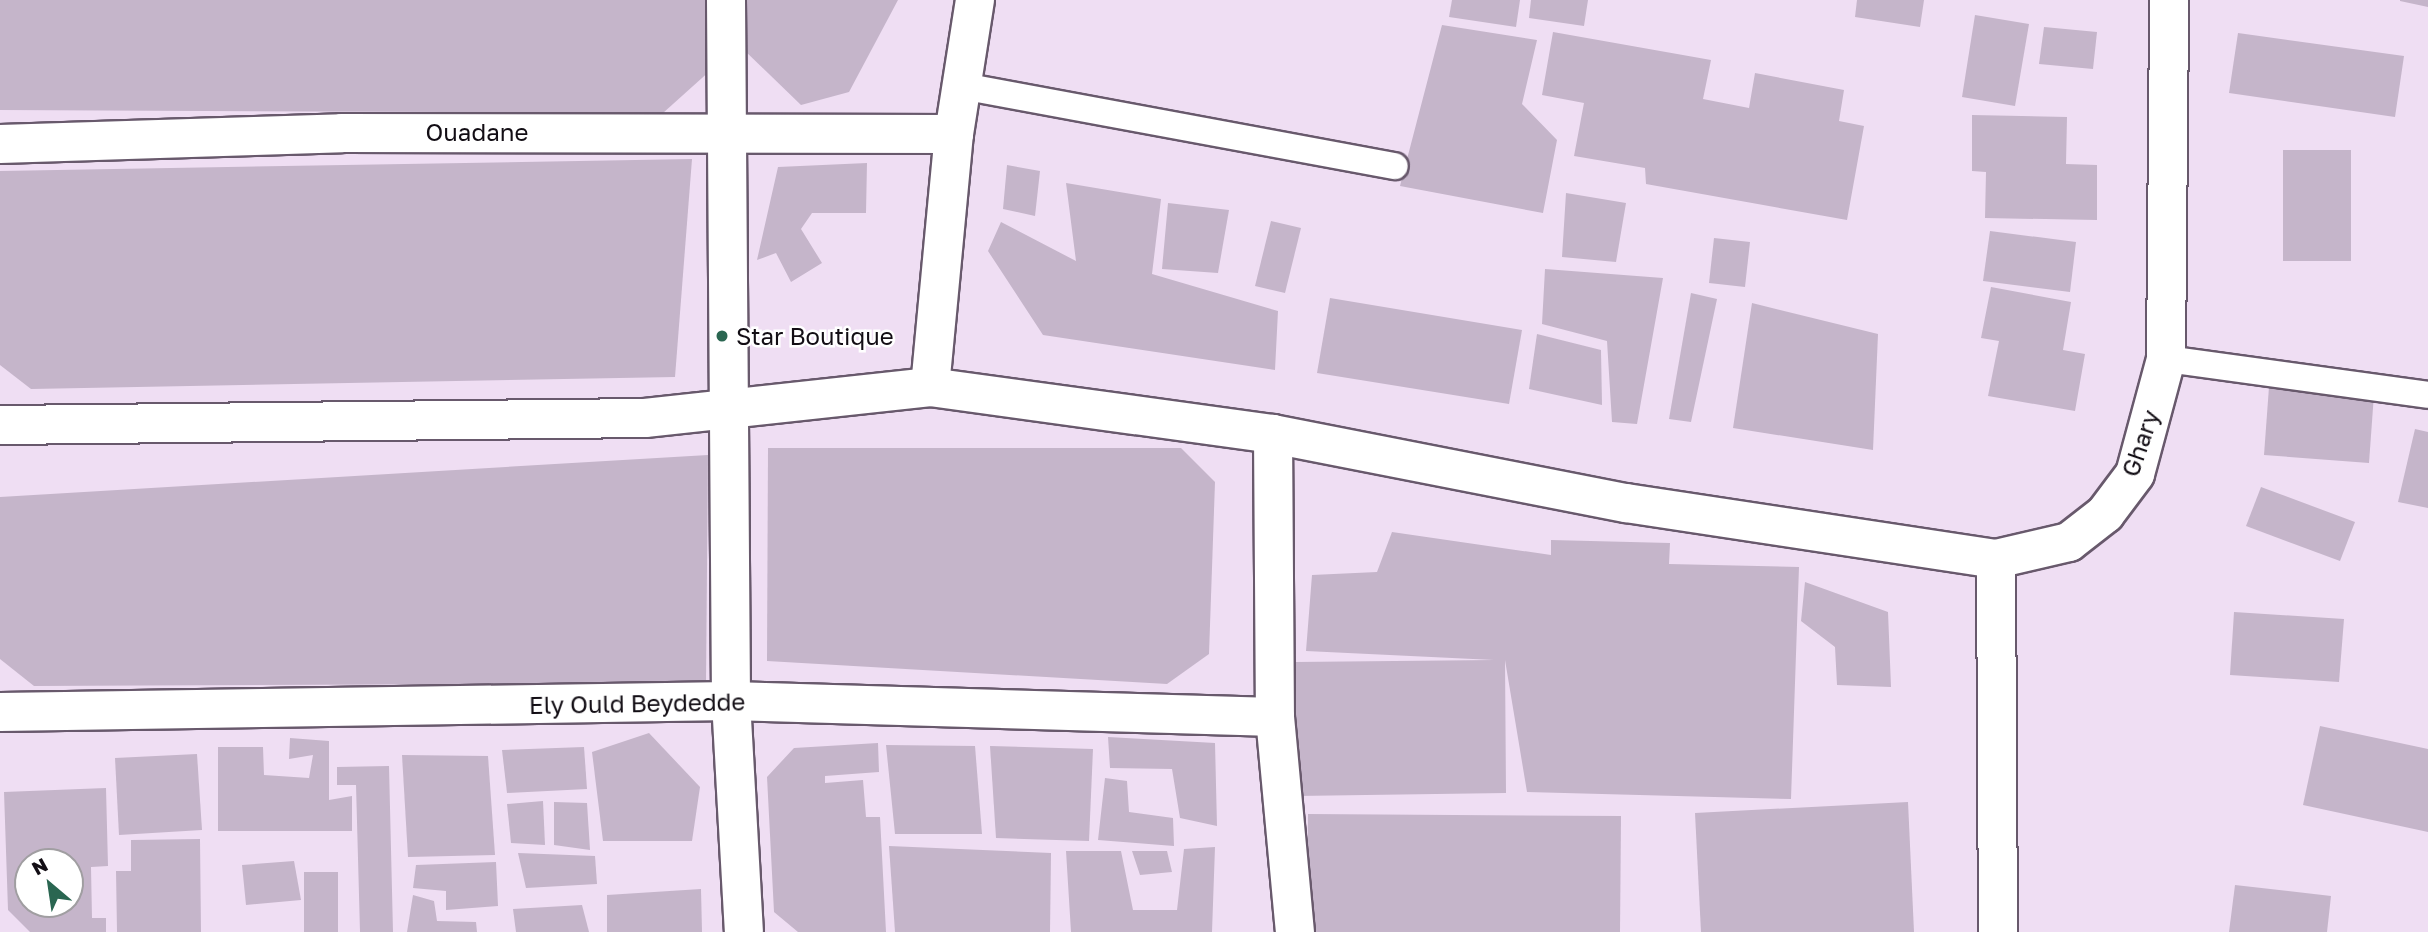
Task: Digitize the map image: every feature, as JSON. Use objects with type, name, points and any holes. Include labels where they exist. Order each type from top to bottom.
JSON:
[{"type":"street","points":[[726,0],[731,701],[744,932]]},
{"type":"street","points":[[930,387],[954,134],[975,0]]},
{"type":"street","name":"Ghary","points":[[1996,559],[2069,542],[2105,514],[2135,474],[2166,359],[2169,0]]},
{"type":"street","name":"Ouadane","points":[[0,144],[342,133],[727,131],[954,134]]},
{"type":"street","points":[[0,425],[729,413],[930,387],[1273,434],[1626,503],[1996,559],[1998,932]]},
{"type":"street","points":[[1273,434],[1275,717],[1295,932]]},
{"type":"street","name":"Ely Ould Beydedde","points":[[0,712],[731,701],[1275,717]]},
{"type":"lane","points":[[962,86],[1395,166]]},
{"type":"lane","points":[[2166,359],[2428,396]]},
{"type":"building","points":[[0,0],[711,0],[712,69],[663,113],[0,110]]},
{"type":"building","points":[[743,0],[898,0],[849,92],[801,105],[743,49]]},
{"type":"building","points":[[1452,0],[1520,0],[1516,27],[1449,17]]},
{"type":"building","points":[[1531,0],[1588,0],[1584,26],[1529,18]]},
{"type":"building","points":[[1857,0],[1924,0],[1920,27],[1855,17]]},
{"type":"building","points":[[2428,0],[2428,7],[2400,1]]},
{"type":"building","points":[[1975,15],[2029,24],[2015,106],[1962,97]]},
{"type":"building","points":[[1442,25],[1537,40],[1522,104],[1557,140],[1543,213],[1400,186]]},
{"type":"building","points":[[2044,27],[2097,32],[2093,69],[2039,64]]},
{"type":"building","points":[[1553,32],[1711,60],[1703,99],[1749,108],[1755,73],[1844,90],[1839,121],[1864,126],[1847,220],[1646,184],[1645,168],[1574,156],[1584,103],[1542,95]]},
{"type":"building","points":[[2238,33],[2404,56],[2395,117],[2229,93]]},
{"type":"building","points":[[1972,115],[2067,117],[2066,164],[2097,165],[2097,220],[1985,218],[1986,172],[1972,171]]},
{"type":"building","points":[[2283,150],[2351,150],[2351,261],[2283,261]]},
{"type":"building","points":[[692,159],[675,377],[31,389],[0,365],[0,171]]},
{"type":"building","points":[[867,163],[866,213],[812,213],[801,229],[822,263],[791,282],[776,253],[757,260],[778,167]]},
{"type":"building","points":[[1007,165],[1040,171],[1035,216],[1003,209]]},
{"type":"building","points":[[1066,183],[1161,199],[1152,274],[1278,311],[1275,370],[1043,335],[988,251],[1001,222],[1076,261]]},
{"type":"building","points":[[1566,193],[1626,203],[1616,262],[1562,257]]},
{"type":"building","points":[[1168,203],[1229,210],[1218,273],[1162,269]]},
{"type":"building","points":[[1271,221],[1301,228],[1285,293],[1255,286]]},
{"type":"building","points":[[1990,231],[2076,242],[2070,292],[1983,281]]},
{"type":"building","points":[[1714,238],[1750,242],[1745,287],[1709,283]]},
{"type":"building","points":[[1545,269],[1663,278],[1637,424],[1612,422],[1607,341],[1542,324]]},
{"type":"building","points":[[1991,287],[2071,302],[2063,350],[2085,354],[2075,411],[1988,396],[1999,341],[1981,338]]},
{"type":"building","points":[[1691,293],[1717,299],[1691,422],[1669,419]]},
{"type":"building","points":[[1330,298],[1522,330],[1509,404],[1317,373]]},
{"type":"building","points":[[1752,303],[1878,334],[1873,450],[1733,428]]},
{"type":"building","points":[[1537,334],[1601,350],[1602,405],[1529,389]]},
{"type":"building","points":[[2269,387],[2374,394],[2369,463],[2264,455]]},
{"type":"building","points":[[2415,429],[2428,432],[2428,508],[2398,502]]},
{"type":"building","points":[[768,448],[1181,448],[1215,482],[1209,654],[1167,684],[767,661]]},
{"type":"building","points":[[708,455],[706,683],[34,686],[0,659],[0,497]]},
{"type":"building","points":[[2261,487],[2355,522],[2340,561],[2246,526]]},
{"type":"building","points":[[1392,532],[1551,555],[1551,540],[1670,543],[1669,564],[1799,567],[1791,799],[1527,792],[1505,660],[1506,793],[1296,796],[1295,662],[1494,660],[1306,651],[1312,575],[1377,572]]},
{"type":"building","points":[[1805,582],[1888,612],[1891,687],[1837,685],[1835,647],[1801,621]]},
{"type":"building","points":[[2234,612],[2344,619],[2339,682],[2230,675]]},
{"type":"building","points":[[2320,726],[2428,749],[2428,832],[2303,805]]},
{"type":"building","points":[[649,733],[700,787],[692,841],[603,841],[592,752]]},
{"type":"building","points":[[1108,737],[1215,743],[1217,826],[1180,818],[1172,769],[1110,768]]},
{"type":"building","points":[[290,738],[329,741],[329,800],[352,796],[352,831],[218,831],[218,747],[263,747],[264,775],[309,778],[313,755],[289,759]]},
{"type":"building","points":[[878,743],[879,772],[825,776],[825,783],[863,780],[866,817],[880,817],[886,932],[798,932],[774,912],[767,777],[794,748]]},
{"type":"building","points":[[886,745],[975,746],[982,834],[895,834]]},
{"type":"building","points":[[990,746],[1093,749],[1089,841],[996,838]]},
{"type":"building","points":[[584,747],[587,789],[507,793],[502,750]]},
{"type":"building","points":[[197,754],[202,830],[119,835],[115,758]]},
{"type":"building","points":[[402,755],[488,756],[495,855],[408,857]]},
{"type":"building","points":[[389,766],[393,932],[360,932],[356,785],[337,785],[337,767]]},
{"type":"building","points":[[1105,778],[1127,781],[1129,812],[1173,818],[1174,846],[1098,840]]},
{"type":"building","points":[[106,788],[108,866],[91,867],[92,918],[106,918],[106,932],[30,932],[16,918],[84,918],[84,848],[14,848],[14,916],[8,910],[4,792]]},
{"type":"building","points":[[543,801],[545,845],[511,843],[507,804]]},
{"type":"building","points":[[554,802],[587,803],[590,850],[554,845]]},
{"type":"building","points":[[1908,802],[1914,932],[1701,932],[1695,813]]},
{"type":"building","points":[[1308,814],[1621,816],[1620,932],[1307,932]]},
{"type":"building","points":[[200,839],[201,932],[117,932],[116,871],[131,871],[131,840]]},
{"type":"building","points":[[889,846],[1051,853],[1050,932],[895,932]]},
{"type":"building","points":[[1215,847],[1212,932],[1071,932],[1066,851],[1121,851],[1133,910],[1177,910],[1184,849]]},
{"type":"building","points":[[1132,851],[1167,851],[1172,872],[1140,875]]},
{"type":"building","points":[[518,853],[595,856],[597,884],[526,888]]},
{"type":"building","points":[[294,861],[301,900],[246,905],[242,865]]},
{"type":"building","points":[[496,862],[498,906],[446,910],[446,891],[413,888],[416,865]]},
{"type":"building","points":[[304,872],[338,872],[338,932],[304,932]]},
{"type":"building","points":[[2235,885],[2331,896],[2327,932],[2229,932]]},
{"type":"building","points":[[701,889],[702,932],[607,932],[607,895]]},
{"type":"building","points":[[413,895],[434,901],[437,921],[476,922],[477,932],[407,932]]},
{"type":"building","points":[[582,905],[589,932],[516,932],[513,909]]},
{"type":"place","name":"Star Boutique","points":[[722,336]]}]
